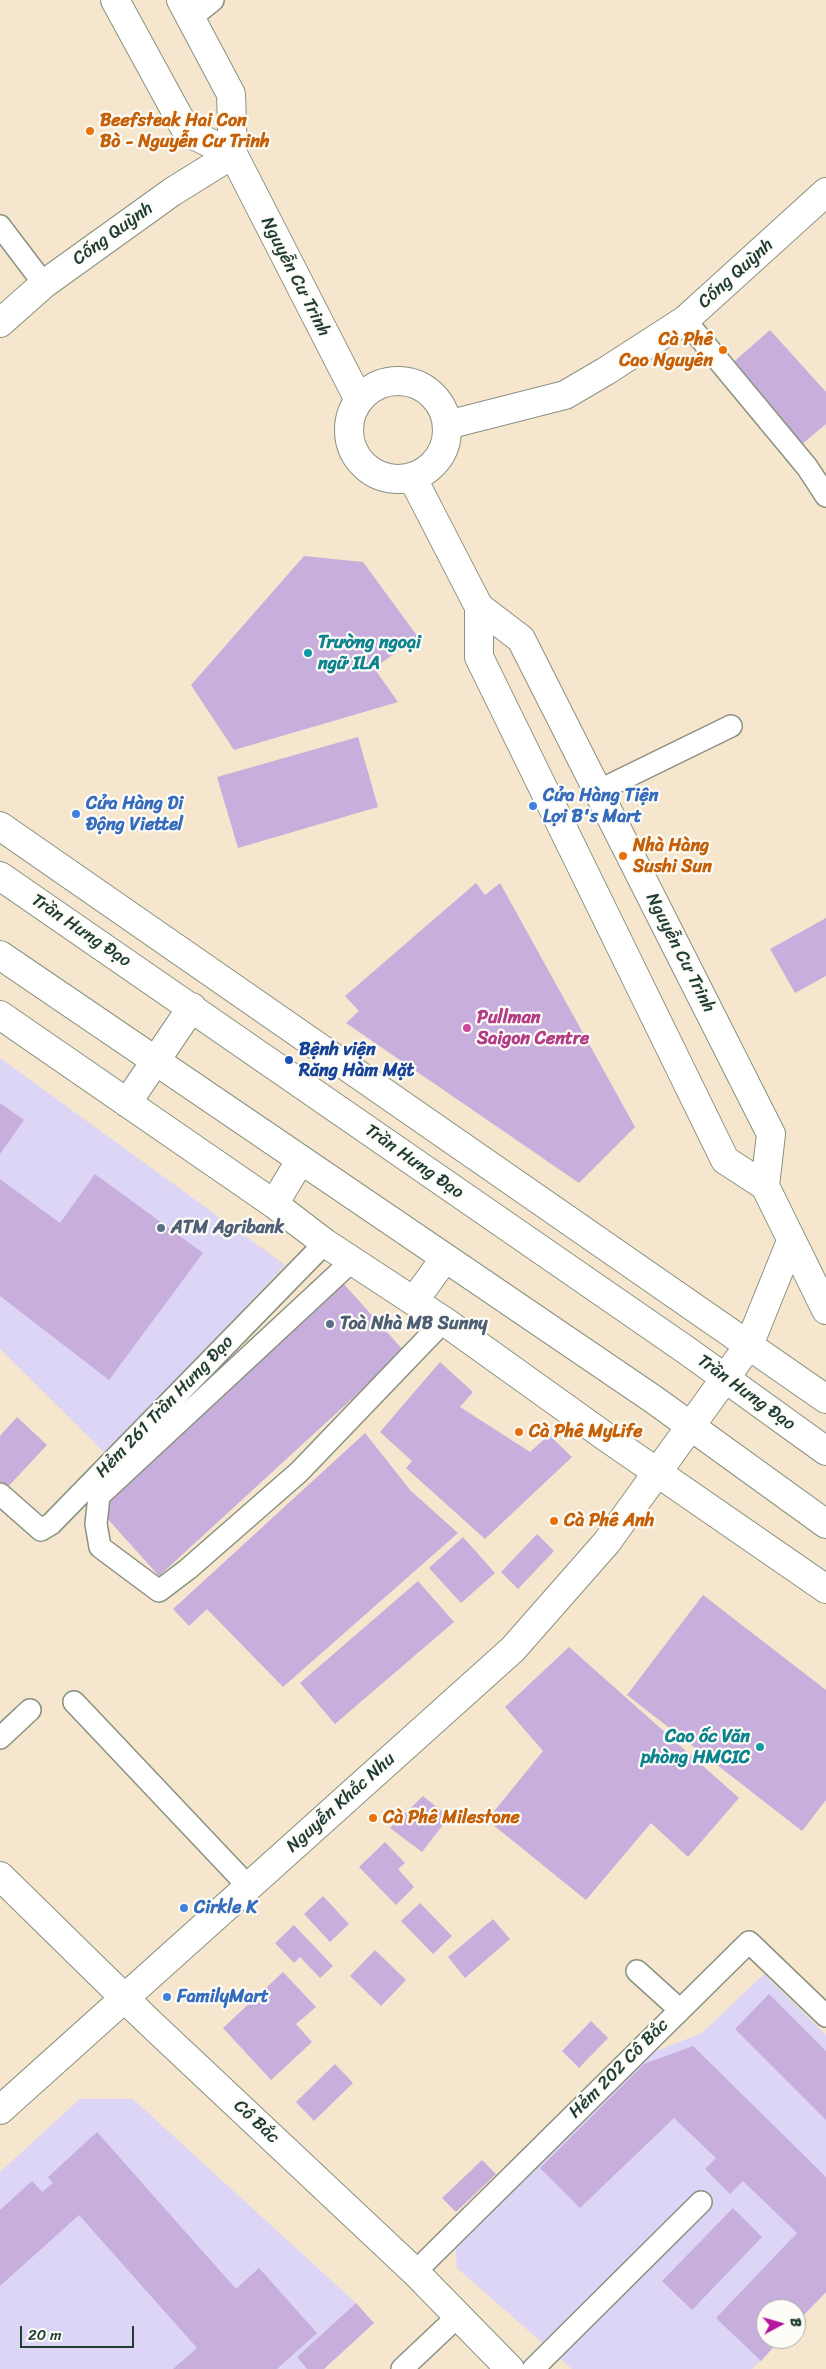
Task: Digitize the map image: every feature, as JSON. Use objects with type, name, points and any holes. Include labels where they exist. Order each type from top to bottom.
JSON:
[{"type":"street","points":[[115,0],[187,132],[233,154]]},
{"type":"street","name":"Nguyễn Cư Trinh","points":[[186,9],[231,94],[233,154],[359,400]]},
{"type":"street","name":"Cống Quỳnh","points":[[0,323],[44,284],[172,192],[233,154]]},
{"type":"street","name":"Cống Quỳnh","points":[[447,425],[565,395],[606,372],[685,320],[826,192]]},
{"type":"street","points":[[404,381],[420,385],[433,395],[442,409],[447,425],[447,442],[435,465],[424,474],[396,479],[382,477],[369,470],[359,460],[351,444],[349,424],[352,411],[359,400],[378,384],[404,381]]},
{"type":"street","name":"Nguyễn Cư Trinh","points":[[412,477],[478,607],[479,657],[725,1160],[765,1186],[771,1134],[521,639],[478,607]]},
{"type":"street","points":[[4,838],[298,1034],[826,1400]]},
{"type":"street","name":"Trần Hưng Đạo","points":[[0,876],[529,1241],[826,1451]]},
{"type":"street","points":[[0,955],[690,1425],[826,1524]]},
{"type":"street","points":[[127,1103],[192,1007]]},
{"type":"street","points":[[0,1015],[274,1204],[325,1243],[414,1300],[656,1472],[826,1589]]},
{"type":"street","points":[[276,1066],[298,1034]]},
{"type":"street","points":[[384,1141],[405,1109]]},
{"type":"street","points":[[274,1204],[300,1160]]},
{"type":"street","points":[[765,1186],[826,1310]]},
{"type":"street","points":[[529,1241],[553,1211]]},
{"type":"street","name":"Nguyễn Khắc Nhu","points":[[0,2110],[513,1649],[607,1542],[749,1345],[791,1242]]},
{"type":"street","points":[[414,1300],[445,1258]]},
{"type":"street","name":"Cô Bắc","points":[[0,1876],[124,1997],[415,2272],[510,2369]]},
{"type":"lane","points":[[186,9],[214,0]]},
{"type":"lane","points":[[0,226],[44,284]]},
{"type":"lane","points":[[685,320],[808,467],[826,496]]},
{"type":"lane","points":[[598,791],[731,726]]},
{"type":"lane","name":"Hẻm 261 Trần Hưng Đạo","points":[[0,1494],[41,1530],[51,1524],[325,1243]]},
{"type":"lane","points":[[354,1260],[99,1496],[96,1524],[100,1547],[159,1591],[188,1569],[299,1472],[444,1321]]},
{"type":"lane","points":[[74,1702],[248,1886]]},
{"type":"lane","points":[[0,1738],[30,1710]]},
{"type":"lane","name":"Hẻm 202 Cô Bắc","points":[[415,2272],[749,1942],[826,2016]]},
{"type":"lane","points":[[636,1971],[679,2010]]},
{"type":"lane","points":[[534,2369],[701,2202]]},
{"type":"lane","points":[[402,2369],[458,2317]]},
{"type":"shaded area","points":[[0,1058],[285,1265],[106,1454],[0,1349]]},
{"type":"shaded area","points":[[764,1974],[826,2035],[826,2292],[806,2313],[806,2299],[756,2299],[756,2349],[771,2349],[752,2369],[572,2369],[457,2268],[455,2243],[649,2054],[702,2033]]},
{"type":"shaded area","points":[[80,2099],[133,2099],[356,2303],[297,2357],[307,2369],[0,2369],[0,2172]]},
{"type":"building","points":[[770,330],[826,392],[826,424],[801,445],[730,365]]},
{"type":"building","name":"Trường ngoại ngữ ILA","points":[[304,556],[363,562],[418,637],[374,668],[398,702],[234,750],[191,685]]},
{"type":"building","points":[[358,737],[378,807],[238,848],[217,777]]},
{"type":"building","name":"Pullman Saigon Centre","points":[[476,883],[485,895],[500,883],[635,1127],[579,1183],[346,1023],[359,1011],[345,996]]},
{"type":"building","points":[[826,918],[826,976],[795,993],[770,949]]},
{"type":"building","points":[[0,1103],[24,1120],[0,1154]]},
{"type":"building","points":[[95,1174],[203,1253],[109,1380],[0,1296],[0,1179],[60,1223]]},
{"type":"building","points":[[342,1282],[404,1351],[159,1576],[97,1507]]},
{"type":"building","points":[[440,1362],[473,1392],[460,1407],[530,1452],[549,1435],[572,1457],[485,1539],[406,1468],[412,1461],[380,1432]]},
{"type":"building","points":[[17,1417],[47,1445],[4,1491],[0,1487],[0,1436]]},
{"type":"building","points":[[365,1433],[411,1491],[458,1533],[283,1687],[207,1609],[189,1626],[173,1609]]},
{"type":"building","points":[[537,1534],[554,1551],[518,1589],[501,1572]]},
{"type":"building","points":[[463,1537],[495,1573],[461,1603],[429,1568]]},
{"type":"building","points":[[418,1581],[454,1622],[335,1724],[300,1683]]},
{"type":"building","name":"Cao ốc Văn phòng HMCIC","points":[[703,1595],[826,1690],[826,1800],[802,1831],[627,1695]]},
{"type":"building","points":[[569,1647],[739,1798],[688,1857],[651,1823],[586,1900],[487,1820],[543,1751],[505,1707]]},
{"type":"building","points":[[423,1796],[449,1817],[422,1852],[390,1828]]},
{"type":"building","points":[[385,1842],[405,1863],[398,1869],[414,1887],[396,1905],[359,1867]]},
{"type":"building","points":[[323,1896],[349,1924],[330,1942],[304,1914]]},
{"type":"building","points":[[420,1903],[452,1936],[433,1954],[401,1921]]},
{"type":"building","points":[[493,1919],[510,1939],[465,1978],[448,1957]]},
{"type":"building","points":[[294,1925],[333,1966],[320,1978],[300,1957],[294,1963],[275,1943]]},
{"type":"building","points":[[375,1950],[406,1980],[381,2006],[350,1976]]},
{"type":"building","points":[[283,1972],[316,2007],[296,2024],[312,2042],[271,2080],[223,2028]]},
{"type":"building","points":[[769,1994],[826,2051],[826,2120],[735,2029]]},
{"type":"building","points":[[591,2021],[608,2038],[579,2068],[562,2051]]},
{"type":"building","points":[[693,2046],[826,2177],[826,2292],[806,2313],[806,2299],[756,2299],[756,2349],[772,2349],[761,2361],[716,2318],[797,2233],[743,2181],[730,2194],[705,2169],[716,2158],[674,2118],[580,2208],[540,2168],[644,2064]]},
{"type":"building","points":[[335,2064],[353,2083],[314,2121],[296,2102]]},
{"type":"building","points":[[97,2132],[236,2289],[259,2268],[317,2333],[277,2369],[173,2369],[197,2348],[79,2215],[0,2286],[0,2210],[32,2181],[42,2192],[53,2183],[48,2177]]},
{"type":"building","points":[[482,2160],[496,2174],[456,2212],[442,2198]]},
{"type":"building","points":[[733,2208],[762,2237],[692,2310],[662,2281]]},
{"type":"building","points":[[356,2303],[374,2323],[324,2369],[307,2369],[297,2357]]},
{"type":"place","name":"Beefsteak Hai Con Bò - Nguyễn Cư Trinh","points":[[90,131]]},
{"type":"place","name":"Cà Phê Cao Nguyên","points":[[723,350]]},
{"type":"place","name":"Trường ngoại ngữ ILA","points":[[308,653]]},
{"type":"place","name":"Cửa Hàng Tiện Lợi B's Mart","points":[[533,806]]},
{"type":"place","name":"Cửa Hàng Di Động Viettel","points":[[76,814]]},
{"type":"place","name":"Nhà Hàng Sushi Sun","points":[[623,856]]},
{"type":"place","name":"Pullman Saigon Centre","points":[[467,1028]]},
{"type":"place","name":"Bệnh viện Răng Hàm Mặt","points":[[289,1060]]},
{"type":"place","name":"ATM Agribank","points":[[161,1228]]},
{"type":"place","name":"Toà Nhà MB Sunny","points":[[330,1324]]},
{"type":"place","name":"Cà Phê MyLife","points":[[519,1432]]},
{"type":"place","name":"Cà Phê Anh","points":[[554,1521]]},
{"type":"place","name":"Cao ốc Văn phòng HMCIC","points":[[760,1747]]},
{"type":"place","name":"Cà Phê Milestone","points":[[373,1818]]},
{"type":"place","name":"Cirkle K","points":[[184,1908]]},
{"type":"place","name":"FamilyMart","points":[[167,1997]]}]
